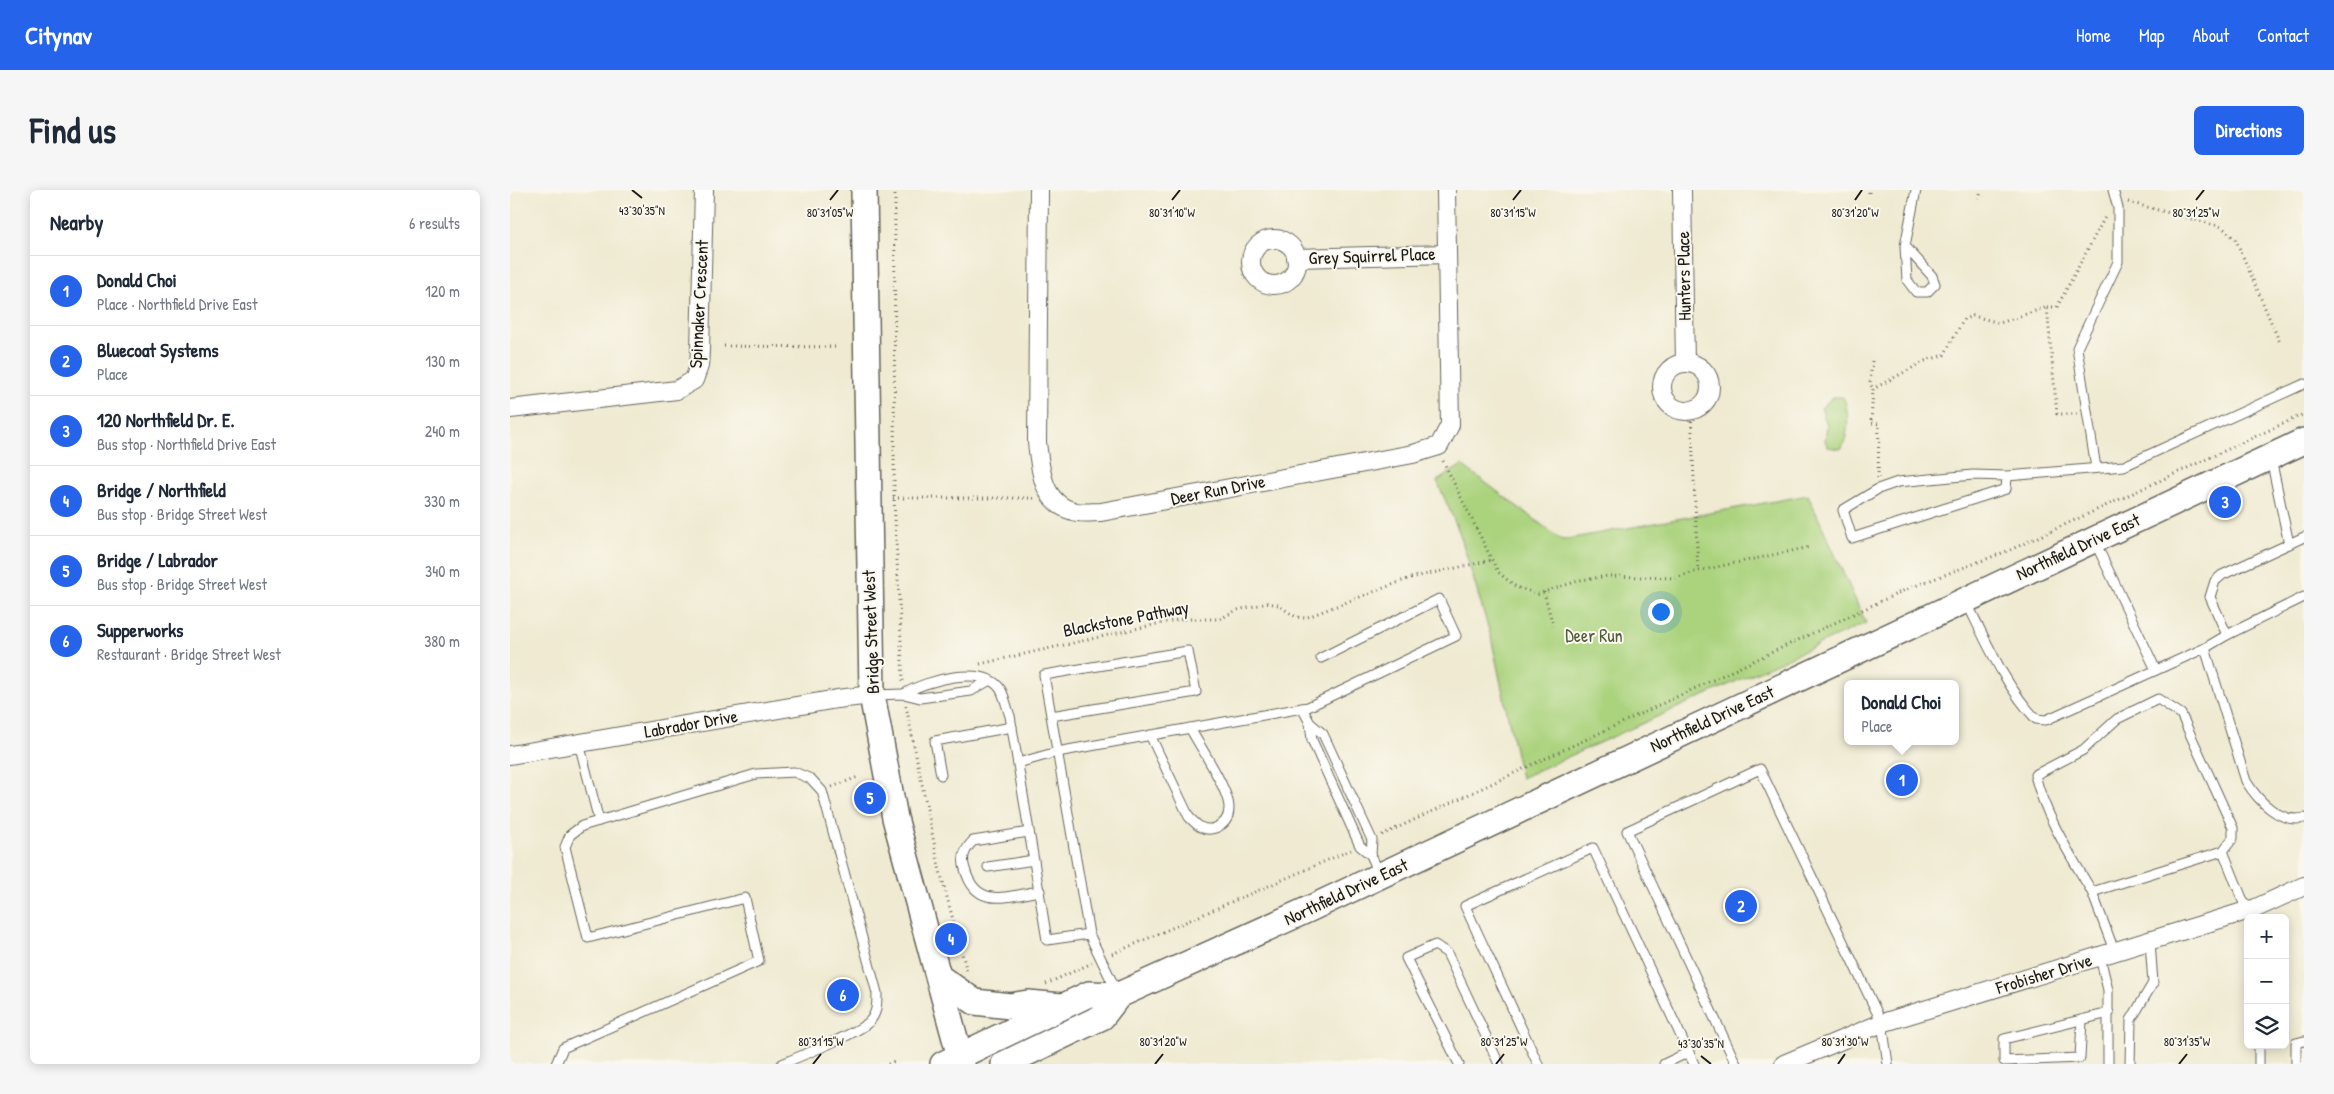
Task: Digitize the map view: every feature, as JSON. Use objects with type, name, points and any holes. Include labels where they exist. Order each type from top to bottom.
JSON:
[{"type":"main road","name":"Bridge Street West","points":[[864,190],[872,695],[896,818],[939,977],[955,1061]]},
{"type":"main road","name":"Northfield Drive East","points":[[1004,1064],[1102,1017],[1119,995],[1375,865],[1966,600],[2304,441]]},
{"type":"main road","points":[[939,977],[975,1002],[1010,1006],[1028,1003],[1062,1006]]},
{"type":"main road","name":"Northfield Drive East","points":[[955,1061],[1089,994],[1119,995]]},
{"type":"street","name":"Spinnaker Crescent","points":[[510,409],[677,390],[694,380],[699,366],[700,350],[704,190]]},
{"type":"street","points":[[1039,190],[1037,442],[1041,475],[1052,499]]},
{"type":"street","points":[[1438,446],[1450,425],[1446,190]]},
{"type":"street","name":"Hunters Place","points":[[1682,190],[1685,363]]},
{"type":"street","name":"Grey Squirrel Place","points":[[1296,258],[1447,254]]},
{"type":"street","points":[[1685,363],[1699,366],[1705,372],[1710,382],[1709,396],[1705,403],[1691,411],[1674,408],[1666,400],[1662,392],[1662,380],[1666,373],[1677,365],[1685,363]]},
{"type":"street","name":"Deer Run Drive","points":[[1052,499],[1073,511],[1100,512],[1413,454],[1438,446]]},
{"type":"street","name":"Labrador Drive","points":[[510,755],[837,699],[872,695]]},
{"type":"street","name":"Frobisher Drive","points":[[1784,1064],[1882,1023],[2257,911],[2304,886]]},
{"type":"lane","points":[[1905,246],[1932,276],[1935,284],[1927,292],[1916,292],[1907,280],[1905,246],[1916,190]]},
{"type":"lane","points":[[2096,468],[2077,348],[2118,262],[2118,208],[2114,194]]},
{"type":"lane","points":[[2007,476],[2006,489],[1852,538],[1843,510],[1878,489],[1898,482],[1973,475],[2007,476],[2124,466],[2304,384]]},
{"type":"lane","points":[[2271,456],[2289,544]]},
{"type":"lane","points":[[2227,635],[2210,597],[2215,582],[2222,575],[2304,537]]},
{"type":"lane","points":[[2094,539],[2102,562],[2156,670]]},
{"type":"lane","points":[[1966,600],[2006,677],[2023,705],[2036,719],[2046,720],[2205,648],[2304,596]]},
{"type":"lane","points":[[1018,763],[1057,752],[1302,708],[1456,636],[1439,599],[1321,658]]},
{"type":"lane","points":[[2205,648],[2246,781],[2257,798],[2269,808],[2289,817],[2304,818]]},
{"type":"lane","points":[[1051,716],[1196,692],[1188,651],[1044,676],[1089,934],[1119,995]]},
{"type":"lane","points":[[904,694],[919,685],[967,675],[988,681],[1000,689],[1012,727],[1047,940],[1089,934]]},
{"type":"lane","points":[[872,695],[904,694],[920,698],[971,691],[988,681]]},
{"type":"lane","points":[[2092,892],[2223,851],[2233,838],[2233,828],[2181,714],[2158,699],[2117,720],[2083,750],[2035,775],[2039,788],[2070,855],[2092,892],[2108,955],[2108,1064]]},
{"type":"lane","points":[[1302,708],[1310,723],[1312,740],[1360,846],[1375,865]]},
{"type":"lane","points":[[1310,723],[1323,734],[1372,840],[1375,865]]},
{"type":"lane","points":[[941,775],[935,740],[1012,727]]},
{"type":"lane","points":[[1150,735],[1189,816],[1199,827],[1206,830],[1214,829],[1222,825],[1228,818],[1227,797],[1190,728]]},
{"type":"lane","points":[[579,743],[600,821]]},
{"type":"lane","points":[[1736,1064],[1628,831],[1760,769],[1882,1023],[1888,1064]]},
{"type":"lane","points":[[556,1064],[563,1048],[758,961],[745,898],[588,938],[564,847],[570,835],[582,826],[756,774],[794,772],[811,779],[822,791],[877,993],[878,1008],[870,1021],[857,1030],[782,1064]]},
{"type":"lane","points":[[1029,832],[973,841],[963,854],[963,865],[973,888],[982,896],[991,898],[1040,891]]},
{"type":"lane","points":[[1538,1064],[1465,906],[1593,848],[1694,1064]]},
{"type":"lane","points":[[2223,851],[2257,911]]},
{"type":"lane","points":[[988,867],[1034,860]]},
{"type":"lane","points":[[2130,1064],[2131,1020],[2153,983],[2150,942]]},
{"type":"lane","points":[[1458,1064],[1406,958],[1435,945],[1447,953],[1499,1064]]},
{"type":"lane","points":[[2082,1020],[2080,1058],[2004,1061],[2004,1039],[2109,1013]]},
{"type":"lane","points":[[2296,1064],[2296,1043],[2304,1041]]},
{"type":"lane","points":[[2258,1064],[2259,1049]]},
{"type":"lane","points":[[1664,1064],[1689,1052]]},
{"type":"path","points":[[896,190],[894,498],[904,694],[910,734],[939,867],[969,975]]},
{"type":"path","points":[[1979,199],[1981,190]]},
{"type":"path","points":[[1872,389],[1925,361],[1944,355],[1964,319],[1973,316],[2000,323],[2047,307],[2057,307],[2114,194],[2222,227],[2236,240],[2280,343]]},
{"type":"path","points":[[2047,307],[2057,414],[2088,414]]},
{"type":"path","points":[[724,346],[836,347]]},
{"type":"path","points":[[1872,361],[1870,383],[1872,389],[1871,423],[1879,424],[1878,489]]},
{"type":"path","points":[[1691,411],[1698,570]]},
{"type":"path","points":[[1372,840],[1899,592],[2010,550],[2304,414]]},
{"type":"path","points":[[1438,446],[1444,463],[1498,572],[1516,587],[1538,594],[1581,580],[1608,576],[1676,578],[1698,570],[1810,547]]},
{"type":"path","points":[[868,501],[894,498],[1013,497],[1052,499]]},
{"type":"path","name":"Blackstone Pathway","points":[[975,665],[1166,622],[1184,619],[1220,619],[1238,610],[1268,603],[1278,605],[1296,617],[1305,618],[1410,578],[1492,560]]},
{"type":"path","points":[[1544,592],[1553,626]]},
{"type":"path","points":[[903,678],[912,677]]},
{"type":"path","points":[[822,791],[858,777]]},
{"type":"path","points":[[1037,988],[1360,846]]},
{"type":"path","points":[[888,1064],[897,1060]]},
{"type":"green space","points":[[1833,397],[1843,397],[1847,408],[1846,438],[1841,449],[1828,447],[1825,441],[1827,425],[1821,408]]},
{"type":"green space","name":"Deer Run","points":[[1462,465],[1562,540],[1808,495],[1866,623],[1521,778],[1491,637],[1460,534],[1437,481]]},
{"type":"place","name":"120 Northfield Dr. E.","points":[[2225,502]]},
{"type":"place","name":"Donald Choi","points":[[1902,780]]},
{"type":"place","name":"Bridge / Labrador","points":[[870,798]]},
{"type":"place","name":"Bluecoat Systems","points":[[1741,906]]},
{"type":"place","name":"Bridge / Northfield","points":[[951,939]]},
{"type":"place","name":"Supperworks","points":[[843,995]]}]
